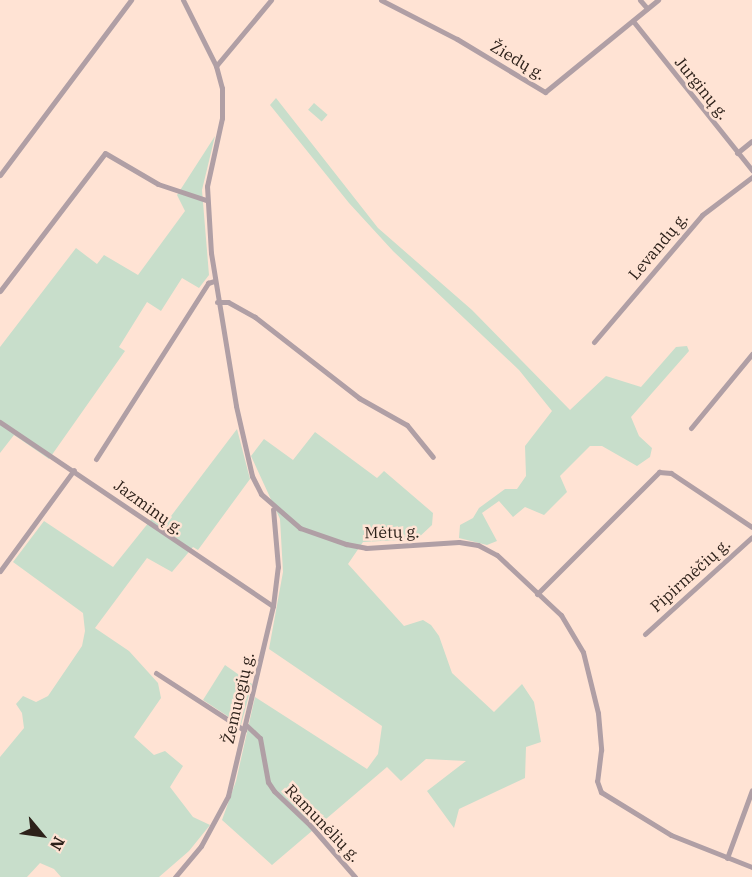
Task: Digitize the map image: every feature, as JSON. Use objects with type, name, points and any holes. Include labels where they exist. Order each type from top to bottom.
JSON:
[{"type":"street","points":[[1,171],[130,0]]},
{"type":"street","name":"Mėtų g.","points":[[183,0],[216,66],[222,118],[208,175],[206,200],[214,281],[252,476],[273,509],[311,534],[346,544],[366,548],[459,542],[478,545],[497,555],[561,615],[583,652],[598,713],[598,789],[671,834],[752,867]]},
{"type":"street","points":[[216,66],[271,0]]},
{"type":"street","name":"Žiedų g.","points":[[381,0],[457,39],[545,92],[658,0]]},
{"type":"street","points":[[640,0],[647,9]]},
{"type":"street","name":"Jurginų g.","points":[[633,21],[752,170]]},
{"type":"street","points":[[737,153],[752,141]]},
{"type":"street","points":[[0,291],[105,153],[158,184],[206,200]]},
{"type":"street","name":"Levandų g.","points":[[594,342],[702,215],[752,177]]},
{"type":"street","points":[[96,459],[208,283],[214,281]]},
{"type":"street","points":[[218,302],[228,302],[255,317],[359,398],[407,425],[433,457]]},
{"type":"street","points":[[691,428],[752,354]]},
{"type":"street","name":"Jazminų g.","points":[[0,422],[74,470],[154,528],[273,606]]},
{"type":"street","points":[[0,571],[74,470]]},
{"type":"street","points":[[537,594],[659,472],[671,473],[752,527]]},
{"type":"street","name":"Žemuogių g.","points":[[174,877],[201,846],[224,810],[273,606],[278,567],[273,509]]},
{"type":"street","name":"Pipirmėčių g.","points":[[645,634],[752,537]]},
{"type":"street","points":[[156,673],[245,727]]},
{"type":"street","name":"Ramunėlių g.","points":[[245,727],[260,738],[274,792],[310,825],[355,877]]},
{"type":"street","points":[[727,858],[752,790]]},
{"type":"green space","points":[[276,98],[378,228],[472,310],[570,410],[606,376],[641,387],[676,347],[687,346],[689,351],[631,417],[639,436],[652,448],[650,457],[637,466],[602,446],[590,446],[560,476],[567,492],[544,515],[525,507],[513,517],[499,501],[482,513],[497,541],[487,545],[459,538],[460,525],[473,518],[479,508],[505,489],[517,489],[526,476],[525,446],[552,411],[519,370],[393,251],[349,203],[270,105]]},
{"type":"green space","points":[[314,103],[328,115],[322,122],[308,110]]},
{"type":"green space","points":[[215,136],[202,190],[209,275],[199,288],[182,278],[161,311],[147,302],[119,347],[125,351],[49,459],[14,435],[0,453],[0,347],[76,248],[97,264],[104,255],[138,275],[185,211],[177,195]]},
{"type":"green space","points":[[237,429],[250,479],[198,550],[193,547],[172,572],[147,558],[95,628],[129,651],[158,683],[161,698],[134,737],[154,755],[165,751],[183,766],[170,787],[193,817],[210,825],[189,851],[159,877],[61,877],[54,869],[40,863],[27,877],[0,877],[0,757],[24,728],[22,713],[16,704],[23,696],[36,702],[48,696],[82,646],[85,631],[83,613],[13,562],[44,521],[113,567],[153,517],[165,524]]},
{"type":"green space","points":[[315,432],[377,478],[384,471],[433,513],[432,525],[417,539],[363,542],[348,564],[404,626],[423,620],[431,625],[439,636],[452,673],[494,712],[522,684],[534,702],[541,742],[526,747],[525,778],[459,809],[454,828],[427,791],[466,761],[426,759],[401,781],[387,767],[272,865],[222,820],[236,781],[255,697],[367,769],[378,754],[382,726],[269,649],[283,572],[280,519],[251,456],[264,439],[293,460]]},
{"type":"green space","points":[[225,665],[252,684],[241,725],[203,700]]}]
